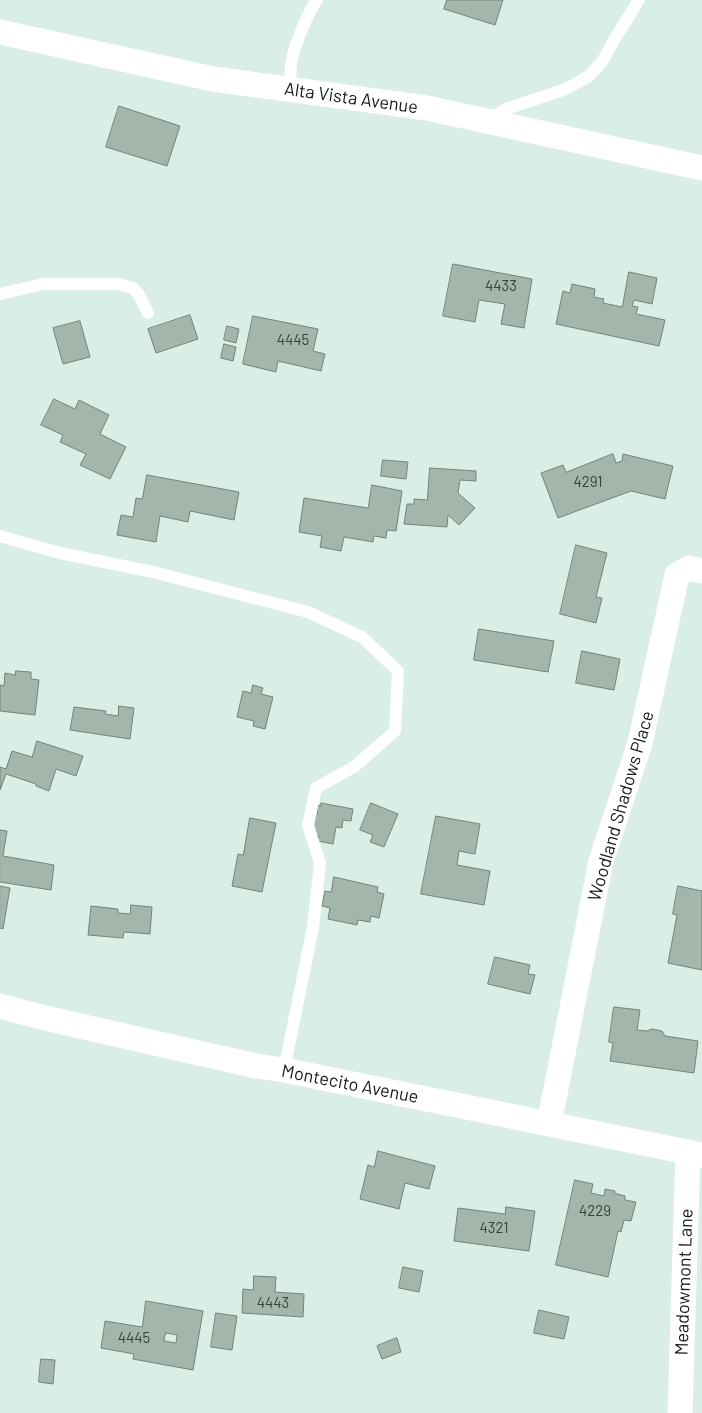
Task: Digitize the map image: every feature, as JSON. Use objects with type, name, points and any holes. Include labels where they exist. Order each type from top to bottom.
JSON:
[{"type":"street","name":"Alta Vista Avenue","points":[[0,32],[213,78],[427,108],[702,168]]},
{"type":"street","name":"Woodland Shadows Place","points":[[549,1124],[601,862],[640,743],[678,576],[689,568],[702,571]]},
{"type":"street","name":"Montecito Avenue","points":[[0,1006],[246,1064],[284,1070],[695,1154]]},
{"type":"street","name":"Meadowmont Lane","points":[[680,1413],[695,1154]]},
{"type":"lane","points":[[290,89],[291,64],[298,40],[312,7],[317,0]]},
{"type":"lane","points":[[485,121],[506,109],[566,89],[589,76],[602,62],[639,0]]},
{"type":"lane","points":[[0,294],[43,284],[119,284],[133,288],[139,295],[148,313]]},
{"type":"lane","points":[[0,536],[60,553],[153,572],[308,612],[362,637],[398,671],[395,732],[354,767],[316,788],[308,825],[320,863],[313,927],[284,1070]]},
{"type":"building","points":[[447,0],[503,0],[495,25],[444,9]]},
{"type":"building","points":[[119,106],[180,126],[167,166],[106,147]]},
{"type":"building","points":[[453,264],[532,279],[524,328],[501,324],[505,304],[479,300],[475,322],[443,316]]},
{"type":"building","points":[[629,272],[657,278],[652,304],[634,300],[632,306],[638,307],[636,314],[665,320],[659,346],[556,324],[563,291],[570,293],[572,284],[595,289],[594,297],[604,299],[603,303],[622,307]]},
{"type":"building","points":[[190,315],[198,339],[156,353],[148,329]]},
{"type":"building","points":[[253,316],[318,329],[313,351],[325,354],[321,371],[278,361],[276,372],[243,364]]},
{"type":"building","points":[[80,321],[90,357],[63,364],[53,328]]},
{"type":"building","points":[[227,326],[239,329],[236,343],[224,340]]},
{"type":"building","points":[[224,344],[236,347],[233,361],[221,358]]},
{"type":"building","points":[[54,399],[75,409],[79,400],[109,415],[100,434],[126,447],[110,479],[80,465],[86,454],[60,442],[63,435],[41,425]]},
{"type":"building","points":[[613,454],[616,463],[622,461],[623,454],[673,466],[665,499],[631,491],[558,518],[541,473],[563,465],[566,472]]},
{"type":"building","points":[[383,460],[408,462],[406,479],[381,476]]},
{"type":"building","points":[[430,468],[476,471],[476,481],[460,480],[458,493],[475,508],[459,525],[448,515],[447,527],[404,524],[407,504],[414,504],[414,499],[427,500]]},
{"type":"building","points":[[147,475],[239,492],[234,520],[190,511],[188,522],[160,516],[156,542],[117,535],[121,515],[133,517],[136,498],[142,499]]},
{"type":"building","points":[[372,485],[402,491],[396,531],[387,530],[386,538],[374,536],[373,542],[344,537],[341,551],[320,547],[322,536],[299,532],[304,498],[368,508]]},
{"type":"building","points":[[576,545],[607,553],[596,597],[602,598],[596,623],[560,614]]},
{"type":"building","points":[[479,629],[554,641],[548,672],[474,660]]},
{"type":"building","points":[[582,651],[620,659],[614,690],[576,683]]},
{"type":"building","points":[[16,671],[31,672],[31,679],[39,680],[35,715],[0,711],[0,685],[4,686],[5,673],[15,675]]},
{"type":"building","points":[[253,685],[263,688],[261,694],[273,697],[265,729],[253,726],[254,721],[237,717],[243,691],[251,693]]},
{"type":"building","points":[[119,706],[134,708],[130,739],[70,730],[74,707],[106,711],[105,714],[118,716]]},
{"type":"building","points":[[37,741],[83,756],[76,776],[56,769],[49,791],[36,786],[36,784],[6,774],[0,790],[0,767],[6,769],[12,751],[32,757]]},
{"type":"building","points":[[321,803],[353,809],[351,821],[343,820],[342,828],[336,827],[333,844],[318,841],[319,836],[315,836],[312,830],[314,815],[317,815],[318,805],[321,806]]},
{"type":"building","points":[[371,803],[398,814],[384,847],[370,842],[373,835],[360,830]]},
{"type":"building","points":[[436,816],[480,824],[475,854],[459,851],[457,865],[490,871],[484,905],[421,894]]},
{"type":"building","points":[[250,818],[276,823],[262,892],[232,886],[238,854],[243,855]]},
{"type":"building","points":[[0,830],[7,831],[3,856],[54,865],[51,890],[0,882]]},
{"type":"building","points":[[334,877],[378,887],[377,892],[384,894],[379,918],[371,916],[370,922],[358,920],[357,925],[328,919],[330,908],[322,906],[325,891],[331,892]]},
{"type":"building","points":[[0,886],[10,888],[3,929],[0,928]]},
{"type":"building","points":[[678,886],[702,891],[702,970],[668,963],[677,915],[673,914]]},
{"type":"building","points":[[131,905],[152,907],[150,934],[124,932],[123,938],[88,935],[91,906],[118,909],[118,913],[130,914]]},
{"type":"building","points":[[495,957],[530,965],[528,974],[535,975],[530,994],[488,984]]},
{"type":"building","points":[[614,1007],[640,1010],[637,1030],[647,1031],[652,1029],[662,1031],[665,1036],[698,1041],[694,1073],[610,1061],[613,1043],[609,1042]]},
{"type":"building","points":[[378,1151],[435,1166],[429,1189],[405,1183],[399,1209],[360,1199],[368,1165],[374,1167]]},
{"type":"building","points":[[575,1180],[593,1184],[591,1193],[604,1196],[605,1189],[615,1191],[614,1193],[625,1196],[625,1200],[636,1202],[631,1221],[624,1220],[621,1232],[618,1231],[608,1277],[556,1265]]},
{"type":"building","points":[[506,1207],[535,1211],[529,1251],[454,1241],[458,1208],[505,1214]]},
{"type":"building","points":[[403,1267],[423,1271],[419,1292],[399,1288]]},
{"type":"building","points":[[254,1276],[276,1277],[275,1292],[304,1294],[303,1317],[242,1313],[243,1289],[253,1290]]},
{"type":"building","points":[[146,1301],[203,1311],[193,1370],[133,1359],[134,1354],[101,1348],[105,1321],[142,1327]],"holes":[[[166,1333],[177,1335],[176,1343],[164,1341]]]},
{"type":"building","points":[[539,1310],[569,1317],[564,1339],[534,1333]]},
{"type":"building","points":[[216,1313],[237,1316],[232,1350],[211,1347]]},
{"type":"building","points":[[397,1338],[401,1352],[382,1359],[377,1346]]},
{"type":"building","points":[[41,1359],[55,1360],[53,1384],[39,1382]]}]
